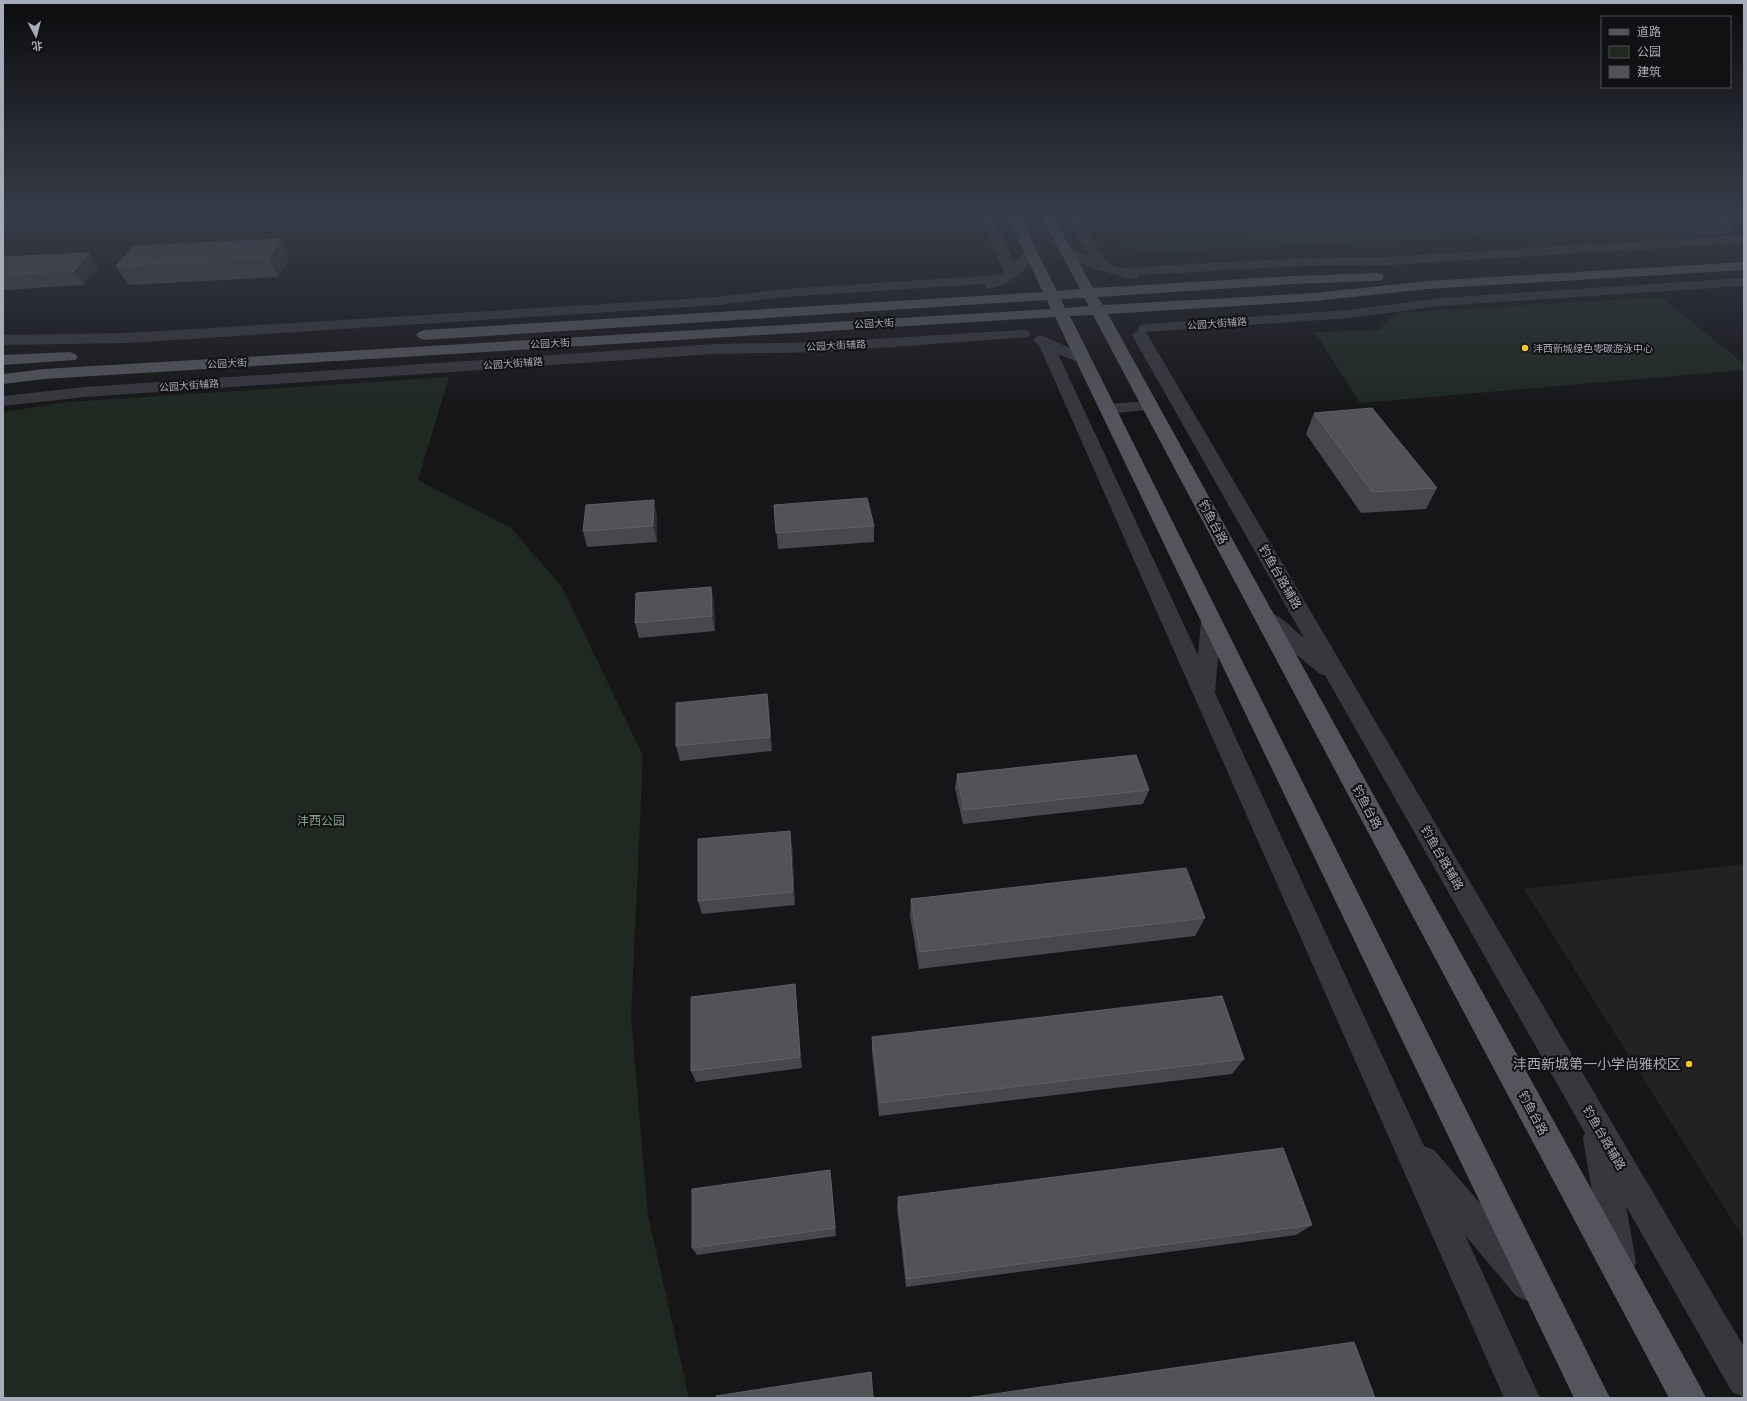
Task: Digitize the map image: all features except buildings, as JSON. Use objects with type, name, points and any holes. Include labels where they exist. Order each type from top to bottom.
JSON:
[{"type":"main road","points":[[1045,281],[1592,1398]]},
{"type":"main road","name":"钓鱼台路","points":[[1082,281],[1688,1398]]},
{"type":"main road","name":"公园大街","points":[[1093,302],[1182,287],[1272,281]]},
{"type":"main road","name":"公园大街","points":[[412,336],[952,302],[1190,304],[1315,297],[1428,285],[1488,281]]},
{"type":"main road","name":"公园大街","points":[[3,379],[44,374],[974,317],[1056,304]]},
{"type":"main road","points":[[3,360],[86,356]]},
{"type":"street","points":[[3,340],[127,338],[718,302],[784,293],[937,281]]},
{"type":"street","points":[[952,302],[996,281]]},
{"type":"street","points":[[1158,281],[1182,287]]},
{"type":"street","name":"公园大街辅路","points":[[1143,332],[1349,314],[1440,302],[1744,282]]},
{"type":"street","points":[[1124,358],[1143,332],[1190,304]]},
{"type":"street","points":[[974,317],[1023,334],[1083,359]]},
{"type":"street","name":"钓鱼台路辅路","points":[[1143,332],[1338,677],[1744,1380]]},
{"type":"street","name":"公园大街辅路","points":[[3,401],[85,392],[706,350],[824,347],[1023,334]]},
{"type":"street","points":[[1046,343],[1522,1398]]},
{"type":"street","points":[[1108,409],[1150,406]]},
{"type":"street","points":[[1264,617],[1338,677]]},
{"type":"street","points":[[1204,694],[1211,621]]},
{"type":"street","points":[[1596,1124],[1623,1279]]},
{"type":"street","points":[[1407,1142],[1548,1308]]},
{"type":"shaded area","name":"沣西新城第一小学尚雅校区","points":[[1744,864],[1744,1239],[1524,889]]},
{"type":"green space","name":"沣西新城绿色零碳游泳中心","points":[[1661,297],[1744,364],[1744,370],[1360,403],[1315,332],[1379,330],[1396,313]]},
{"type":"green space","name":"沣西公园","points":[[449,377],[418,480],[511,528],[562,587],[643,756],[631,1018],[648,1215],[689,1398],[3,1398],[3,412],[67,402]]},
{"type":"place","name":"沣西新城绿色零碳游泳中心","points":[[1525,348]]},
{"type":"place","name":"沣西新城第一小学尚雅校区","points":[[1689,1064]]}]
